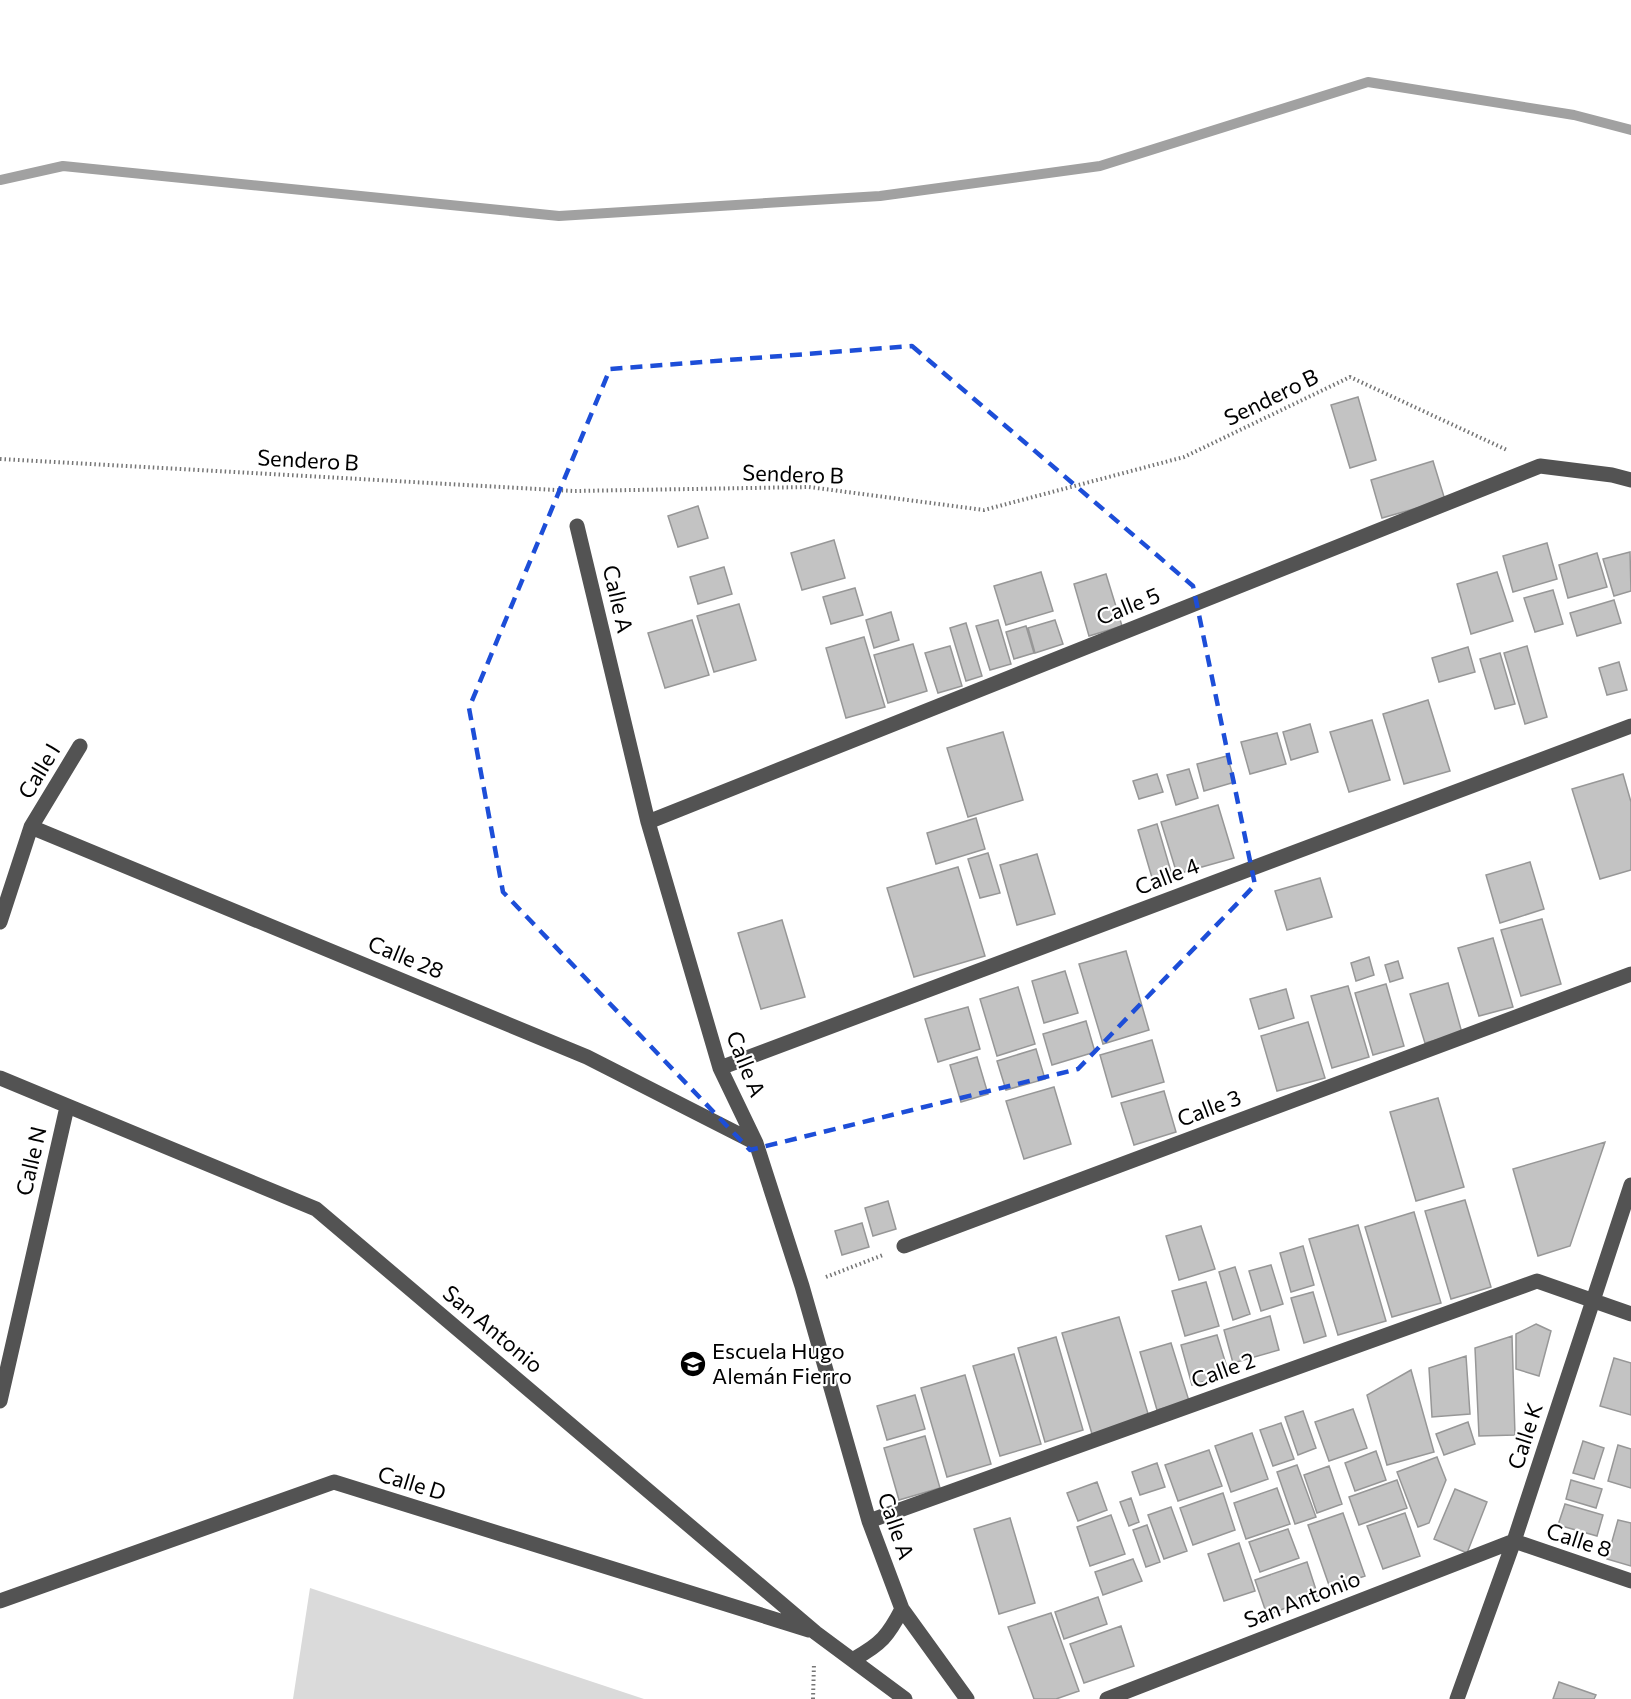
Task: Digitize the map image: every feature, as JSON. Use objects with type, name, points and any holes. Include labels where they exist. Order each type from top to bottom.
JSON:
[{"type":"street","name":"Calle 5","points":[[648,822],[1540,466],[1612,475],[1631,480]]},
{"type":"street","name":"Calle A","points":[[577,526],[648,822],[720,1068],[756,1143],[802,1286],[869,1521],[902,1609],[967,1699]]},
{"type":"street","name":"Calle 4","points":[[720,1068],[1631,726]]},
{"type":"street","name":"Calle I","points":[[0,922],[31,827],[80,746]]},
{"type":"street","name":"Calle 28","points":[[31,827],[587,1057],[756,1143]]},
{"type":"street","name":"Calle 3","points":[[904,1246],[1631,974]]},
{"type":"street","name":"San Antonio","points":[[0,1078],[316,1209],[816,1632],[905,1699]]},
{"type":"street","name":"Calle N","points":[[0,1401],[67,1107]]},
{"type":"street","name":"Calle K","points":[[1457,1699],[1514,1541],[1631,1185]]},
{"type":"street","name":"Calle 2","points":[[869,1521],[1537,1281],[1631,1314]]},
{"type":"street","name":"Calle D","points":[[0,1601],[334,1482],[816,1632]]},
{"type":"street","name":"San Antonio","points":[[1107,1699],[1514,1541]]},
{"type":"street","name":"Calle 8","points":[[1514,1541],[1631,1581]]},
{"type":"street","points":[[854,1659],[874,1648],[889,1634],[902,1609]]},
{"type":"path","name":"Sendero B","points":[[0,459],[573,491],[809,488],[984,510],[1184,457],[1350,377],[1540,466]]},
{"type":"path","points":[[802,1286],[904,1246]]},
{"type":"highlighted area","points":[[912,346],[1193,586],[1255,885],[1078,1069],[750,1150],[503,892],[469,708],[610,369]]},
{"type":"shaded area","points":[[310,1588],[644,1699],[293,1699]]},
{"type":"building","points":[[1358,397],[1376,460],[1350,468],[1331,405]]},
{"type":"building","points":[[1433,461],[1445,500],[1382,518],[1371,480]]},
{"type":"building","points":[[698,506],[708,538],[678,547],[668,516]]},
{"type":"building","points":[[834,540],[845,578],[802,590],[791,553]]},
{"type":"building","points":[[1547,543],[1557,579],[1513,592],[1503,556]]},
{"type":"building","points":[[1630,552],[1631,591],[1614,596],[1603,559]]},
{"type":"building","points":[[1597,553],[1607,587],[1568,598],[1559,565]]},
{"type":"building","points":[[724,567],[732,594],[698,604],[690,577]]},
{"type":"building","points":[[1041,572],[1053,611],[1006,625],[994,586]]},
{"type":"building","points":[[1497,572],[1513,621],[1471,634],[1457,584]]},
{"type":"building","points":[[1106,574],[1122,626],[1089,636],[1074,584]]},
{"type":"building","points":[[855,588],[863,615],[831,624],[823,597]]},
{"type":"building","points":[[1553,590],[1563,624],[1535,632],[1524,598]]},
{"type":"building","points":[[1614,600],[1621,623],[1577,636],[1570,613]]},
{"type":"building","points":[[739,604],[756,660],[714,672],[697,616]]},
{"type":"building","points":[[891,612],[899,640],[874,648],[866,620]]},
{"type":"building","points":[[692,620],[709,675],[665,688],[648,633]]},
{"type":"building","points":[[998,620],[1011,664],[990,670],[976,626]]},
{"type":"building","points":[[1055,620],[1063,644],[1035,653],[1028,628]]},
{"type":"building","points":[[966,623],[982,676],[966,681],[950,628]]},
{"type":"building","points":[[1026,626],[1034,653],[1014,659],[1006,632]]},
{"type":"building","points":[[864,637],[885,707],[846,718],[826,648]]},
{"type":"building","points":[[913,644],[927,691],[888,703],[874,655]]},
{"type":"building","points":[[950,646],[962,686],[938,693],[925,653]]},
{"type":"building","points":[[1527,646],[1547,717],[1525,724],[1504,653]]},
{"type":"building","points":[[1468,647],[1475,672],[1439,682],[1432,658]]},
{"type":"building","points":[[1500,653],[1515,704],[1495,709],[1480,659]]},
{"type":"building","points":[[1619,662],[1627,690],[1607,695],[1599,668]]},
{"type":"building","points":[[1428,700],[1450,771],[1404,784],[1383,714]]},
{"type":"building","points":[[1372,720],[1390,780],[1349,792],[1330,732]]},
{"type":"building","points":[[1310,724],[1318,752],[1291,760],[1283,732]]},
{"type":"building","points":[[1003,732],[1023,800],[968,817],[947,748]]},
{"type":"building","points":[[1277,733],[1286,764],[1250,774],[1241,742]]},
{"type":"building","points":[[1227,756],[1235,782],[1204,791],[1197,764]]},
{"type":"building","points":[[1189,769],[1198,798],[1176,805],[1167,775]]},
{"type":"building","points":[[1157,774],[1163,792],[1139,799],[1133,781]]},
{"type":"building","points":[[1623,774],[1631,802],[1631,870],[1600,879],[1572,789]]},
{"type":"building","points":[[1218,805],[1234,858],[1177,874],[1161,822]]},
{"type":"building","points":[[976,818],[985,849],[936,864],[927,833]]},
{"type":"building","points":[[1157,824],[1172,875],[1153,881],[1138,830]]},
{"type":"building","points":[[988,853],[1000,893],[980,898],[968,859]]},
{"type":"building","points":[[1037,854],[1055,914],[1017,925],[1000,865]]},
{"type":"building","points":[[1530,862],[1544,909],[1500,923],[1486,875]]},
{"type":"building","points":[[958,867],[985,956],[914,977],[887,888]]},
{"type":"building","points":[[1320,878],[1332,917],[1287,930],[1275,891]]},
{"type":"building","points":[[1542,919],[1561,984],[1521,996],[1501,930]]},
{"type":"building","points":[[782,920],[805,997],[761,1009],[738,933]]},
{"type":"building","points":[[1493,938],[1513,1007],[1479,1016],[1458,948]]},
{"type":"building","points":[[1126,951],[1149,1030],[1103,1044],[1079,964]]},
{"type":"building","points":[[1369,957],[1374,975],[1356,981],[1351,963]]},
{"type":"building","points":[[1398,961],[1403,978],[1390,982],[1385,965]]},
{"type":"building","points":[[1065,971],[1078,1013],[1044,1023],[1032,981]]},
{"type":"building","points":[[1448,983],[1462,1033],[1425,1043],[1410,994]]},
{"type":"building","points":[[1386,984],[1404,1046],[1373,1055],[1355,993]]},
{"type":"building","points":[[1348,986],[1369,1057],[1332,1068],[1311,996]]},
{"type":"building","points":[[1018,987],[1035,1044],[997,1056],[980,999]]},
{"type":"building","points":[[1286,989],[1294,1018],[1259,1029],[1250,999]]},
{"type":"building","points":[[968,1007],[980,1049],[938,1062],[925,1019]]},
{"type":"building","points":[[1086,1021],[1095,1052],[1052,1065],[1043,1034]]},
{"type":"building","points":[[1308,1022],[1325,1078],[1277,1091],[1261,1036]]},
{"type":"building","points":[[1152,1040],[1164,1082],[1112,1097],[1100,1055]]},
{"type":"building","points":[[1036,1049],[1045,1079],[1006,1090],[997,1061]]},
{"type":"building","points":[[977,1057],[988,1094],[961,1102],[950,1065]]},
{"type":"building","points":[[1054,1087],[1071,1144],[1024,1159],[1006,1101]]},
{"type":"building","points":[[1164,1091],[1176,1132],[1134,1145],[1121,1103]]},
{"type":"building","points":[[1438,1098],[1464,1187],[1416,1201],[1390,1112]]},
{"type":"building","points":[[1605,1142],[1570,1246],[1538,1256],[1513,1169]]},
{"type":"building","points":[[1465,1200],[1491,1287],[1451,1299],[1425,1211]]},
{"type":"building","points":[[888,1201],[896,1229],[873,1236],[865,1208]]},
{"type":"building","points":[[1414,1212],[1441,1303],[1392,1317],[1365,1227]]},
{"type":"building","points":[[862,1223],[869,1247],[842,1255],[835,1231]]},
{"type":"building","points":[[1358,1225],[1386,1321],[1338,1335],[1309,1239]]},
{"type":"building","points":[[1201,1226],[1215,1269],[1179,1280],[1166,1236]]},
{"type":"building","points":[[1303,1246],[1314,1285],[1291,1292],[1280,1253]]},
{"type":"building","points":[[1271,1265],[1283,1304],[1261,1311],[1249,1271]]},
{"type":"building","points":[[1235,1267],[1250,1314],[1233,1320],[1219,1272]]},
{"type":"building","points":[[1206,1282],[1219,1326],[1185,1336],[1172,1291]]},
{"type":"building","points":[[1313,1292],[1326,1336],[1304,1343],[1291,1298]]},
{"type":"building","points":[[1270,1316],[1279,1350],[1233,1363],[1224,1330]]},
{"type":"building","points":[[1119,1317],[1149,1417],[1092,1434],[1062,1333]]},
{"type":"building","points":[[1536,1324],[1551,1331],[1539,1376],[1516,1369],[1516,1334]]},
{"type":"building","points":[[1217,1335],[1229,1374],[1192,1385],[1181,1345]]},
{"type":"building","points":[[1512,1336],[1515,1435],[1479,1436],[1475,1348]]},
{"type":"building","points":[[1056,1337],[1083,1430],[1045,1442],[1018,1348]]},
{"type":"building","points":[[1171,1343],[1189,1401],[1157,1410],[1140,1352]]},
{"type":"building","points":[[1014,1354],[1041,1444],[1000,1456],[973,1366]]},
{"type":"building","points":[[1466,1356],[1470,1414],[1432,1417],[1429,1368]]},
{"type":"building","points":[[1614,1358],[1631,1363],[1631,1415],[1600,1406]]},
{"type":"building","points":[[1411,1370],[1434,1452],[1387,1465],[1367,1395]]},
{"type":"building","points":[[965,1375],[991,1464],[947,1477],[921,1388]]},
{"type":"building","points":[[915,1395],[925,1429],[887,1440],[877,1406]]},
{"type":"building","points":[[1353,1409],[1367,1448],[1329,1461],[1315,1422]]},
{"type":"building","points":[[1303,1411],[1316,1448],[1298,1455],[1285,1417]]},
{"type":"building","points":[[1468,1422],[1475,1444],[1444,1455],[1436,1434]]},
{"type":"building","points":[[1281,1423],[1294,1459],[1273,1466],[1260,1430]]},
{"type":"building","points":[[1252,1433],[1268,1479],[1231,1492],[1215,1446]]},
{"type":"building","points":[[925,1436],[940,1488],[899,1500],[884,1448]]},
{"type":"building","points":[[1583,1441],[1604,1448],[1594,1479],[1573,1473]]},
{"type":"building","points":[[1618,1445],[1631,1449],[1631,1488],[1608,1481]]},
{"type":"building","points":[[1209,1450],[1222,1486],[1178,1501],[1165,1465]]},
{"type":"building","points":[[1376,1451],[1386,1480],[1355,1491],[1345,1463]]},
{"type":"building","points":[[1437,1457],[1446,1480],[1429,1523],[1418,1527],[1397,1472]]},
{"type":"building","points":[[1157,1463],[1165,1487],[1140,1495],[1132,1472]]},
{"type":"building","points":[[1297,1465],[1316,1517],[1295,1524],[1277,1472]]},
{"type":"building","points":[[1329,1466],[1342,1504],[1317,1513],[1304,1475]]},
{"type":"building","points":[[1397,1480],[1407,1508],[1359,1525],[1349,1497]]},
{"type":"building","points":[[1571,1480],[1602,1489],[1596,1508],[1566,1499]]},
{"type":"building","points":[[1097,1482],[1107,1510],[1078,1521],[1067,1493]]},
{"type":"building","points":[[1277,1488],[1290,1524],[1246,1539],[1234,1503]]},
{"type":"building","points":[[1455,1489],[1487,1502],[1467,1553],[1434,1539]]},
{"type":"building","points":[[1223,1493],[1235,1530],[1193,1545],[1180,1508]]},
{"type":"building","points":[[1131,1498],[1139,1522],[1129,1526],[1120,1502]]},
{"type":"building","points":[[1565,1504],[1603,1515],[1597,1536],[1558,1525]]},
{"type":"building","points":[[1171,1507],[1187,1551],[1164,1559],[1148,1515]]},
{"type":"building","points":[[1343,1513],[1365,1576],[1330,1588],[1308,1525]]},
{"type":"building","points":[[1405,1513],[1420,1556],[1383,1569],[1367,1526]]},
{"type":"building","points":[[1111,1515],[1125,1554],[1090,1566],[1077,1527]]},
{"type":"building","points":[[1010,1518],[1035,1603],[999,1614],[974,1529]]},
{"type":"building","points":[[1618,1520],[1631,1523],[1631,1566],[1607,1559]]},
{"type":"building","points":[[1147,1525],[1160,1562],[1146,1567],[1133,1530]]},
{"type":"building","points":[[1288,1529],[1299,1558],[1260,1572],[1249,1542]]},
{"type":"building","points":[[1239,1543],[1255,1591],[1224,1601],[1208,1554]]},
{"type":"building","points":[[1133,1559],[1142,1581],[1103,1595],[1095,1572]]},
{"type":"building","points":[[1307,1562],[1318,1596],[1267,1615],[1255,1580]]},
{"type":"building","points":[[1098,1597],[1107,1624],[1064,1639],[1055,1612]]},
{"type":"building","points":[[1051,1613],[1079,1691],[1056,1699],[1034,1699],[1008,1627]]},
{"type":"building","points":[[1121,1626],[1134,1666],[1084,1683],[1070,1644]]},
{"type":"building","points":[[1559,1682],[1596,1695],[1594,1699],[1553,1699]]},
{"type":"waterway","points":[[0,180],[63,166],[559,216],[880,196],[1100,166],[1368,82],[1574,115],[1631,130]]},
{"type":"place","name":"Escuela Hugo Alemán Fierro","points":[[693,1364]]}]
